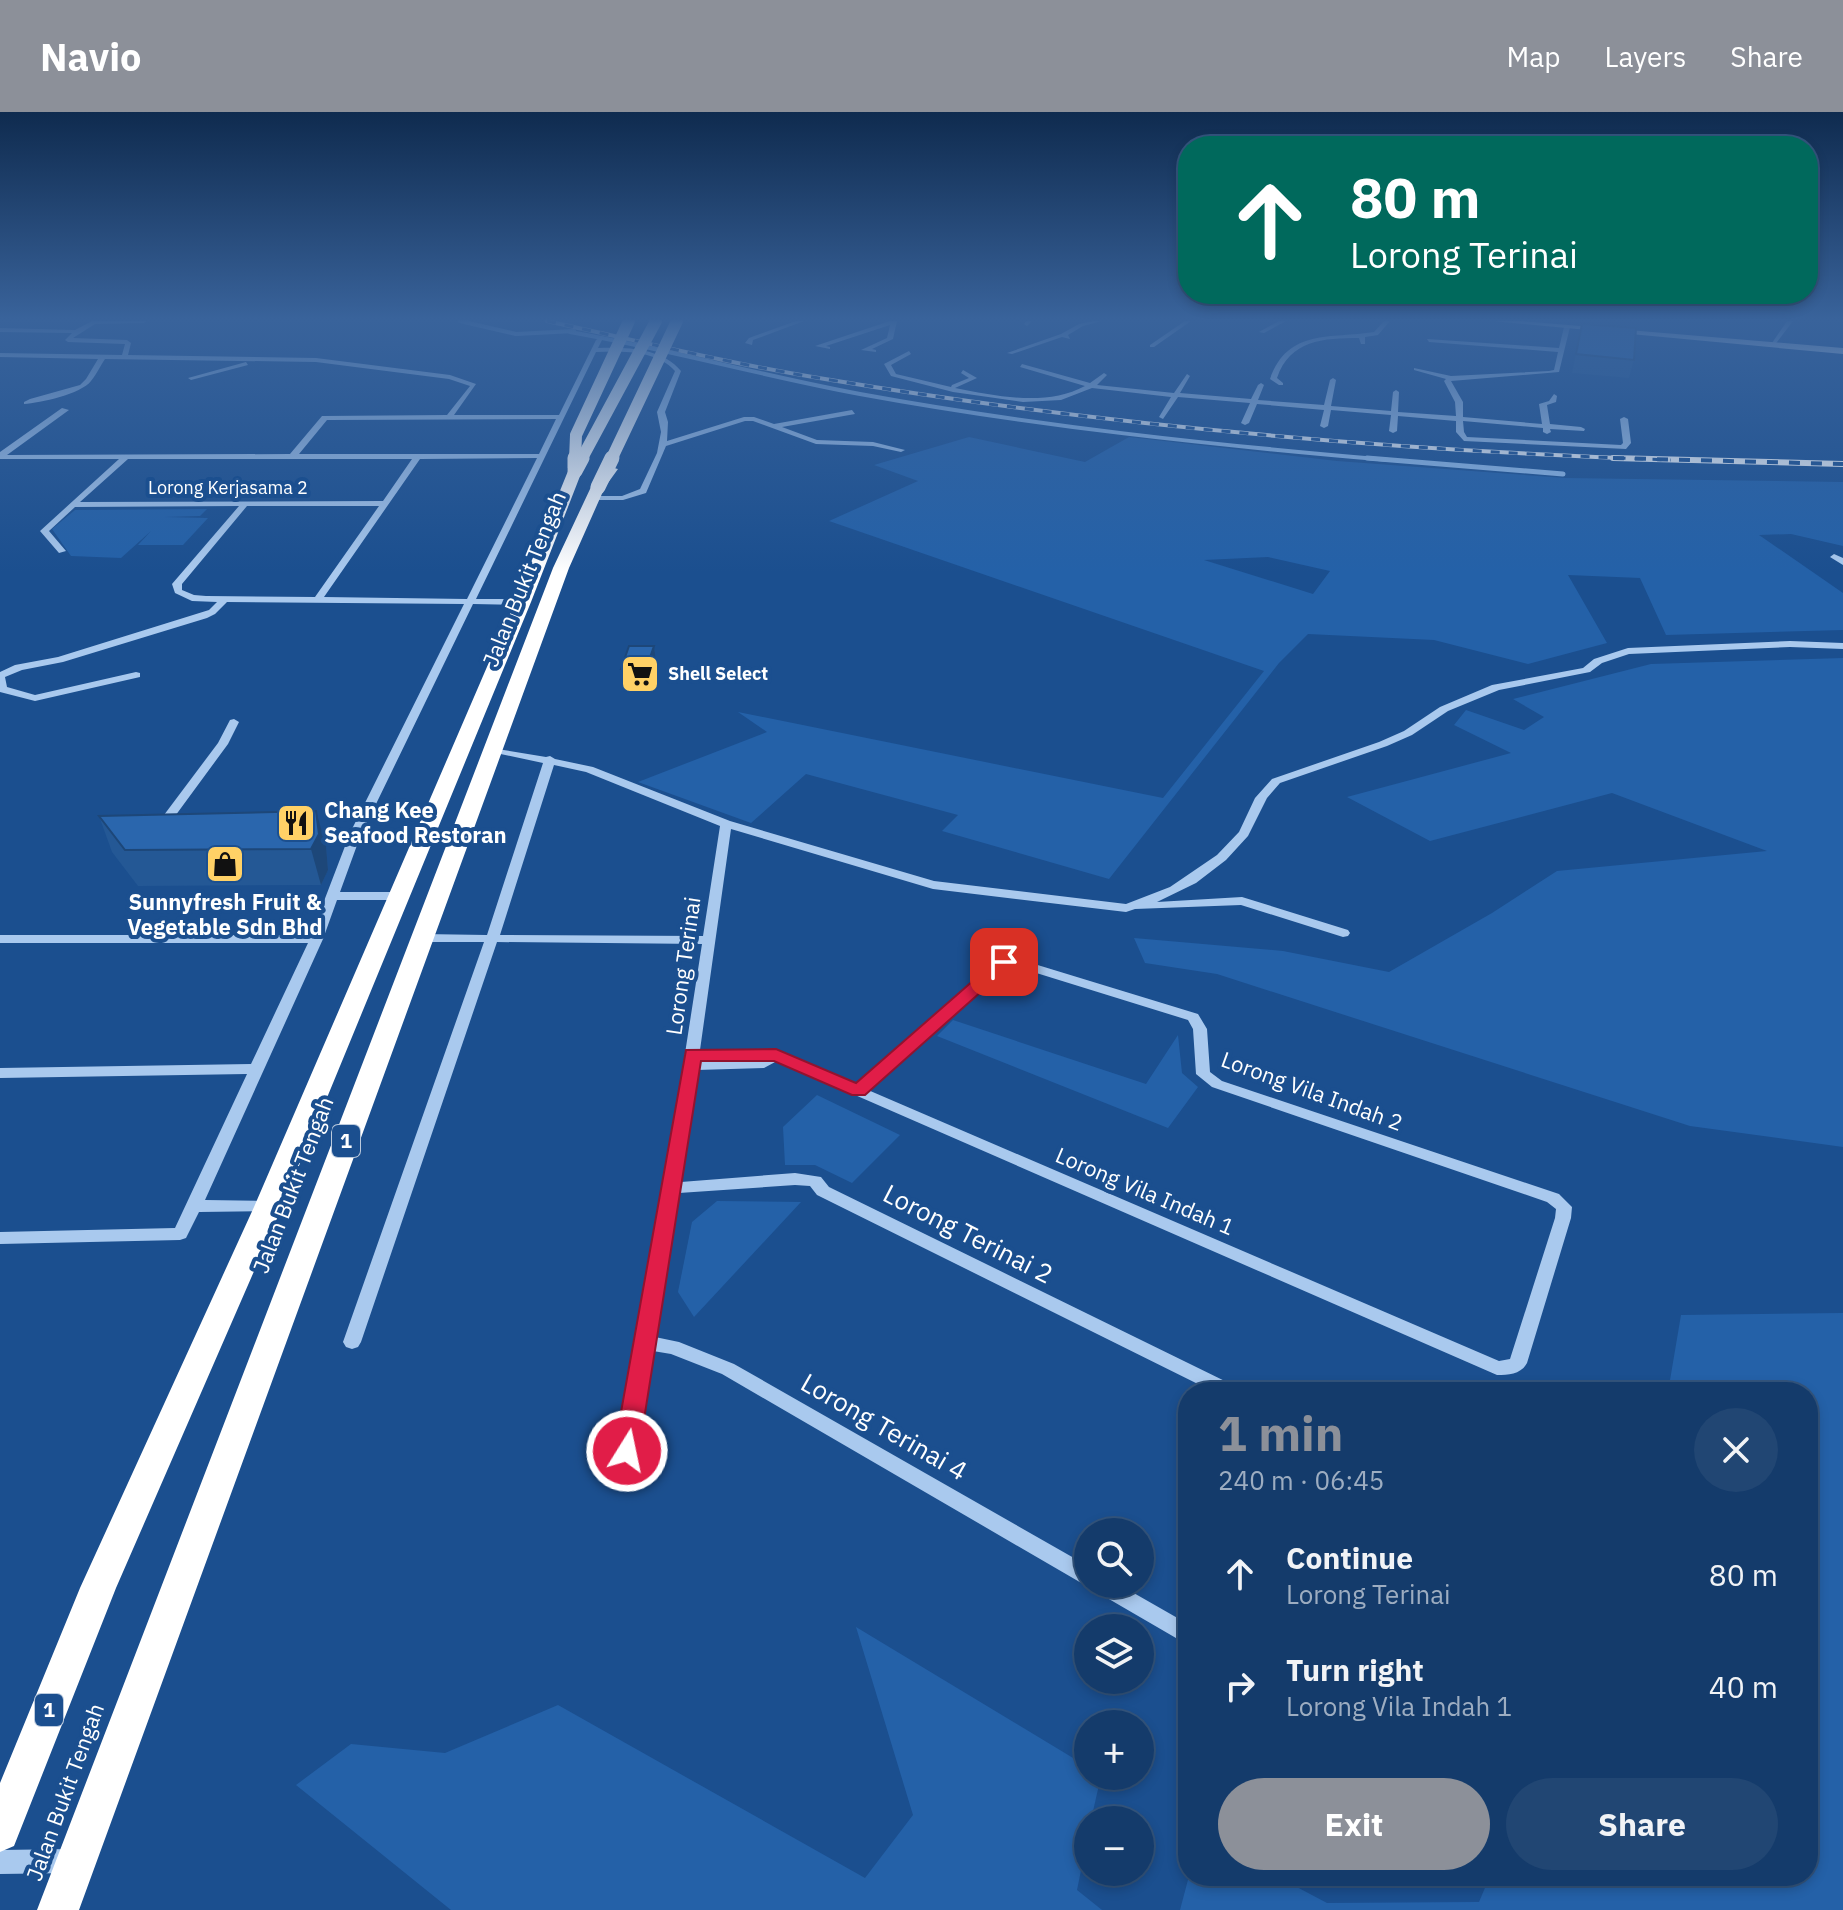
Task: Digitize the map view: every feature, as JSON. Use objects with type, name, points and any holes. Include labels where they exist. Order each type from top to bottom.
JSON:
[{"type":"highway","points":[[573,475],[576,435],[590,405]]},
{"type":"highway","name":"1","points":[[573,475],[611,405]]},
{"type":"highway","name":"1","points":[[595,492],[637,405]]},
{"type":"highway","points":[[595,492],[640,430],[651,405]]},
{"type":"highway","name":"Jalan Bukit Tengah","points":[[0,1832],[98,1588],[268,1207],[523,602],[573,475]]},
{"type":"highway","name":"Jalan Bukit Tengah","points":[[58,1910],[561,568],[595,492]]},
{"type":"street","points":[[449,417],[458,405]]},
{"type":"street","points":[[0,1238],[180,1234],[316,939],[354,837],[568,405]]},
{"type":"street","points":[[595,492],[623,498],[643,491],[663,445],[666,425],[661,412],[664,405]]},
{"type":"street","points":[[1163,417],[1169,405]]},
{"type":"street","points":[[1245,423],[1254,405]]},
{"type":"street","points":[[1286,405],[1581,429]]},
{"type":"street","points":[[1324,426],[1330,405]]},
{"type":"street","points":[[1393,431],[1394,405]]},
{"type":"street","points":[[1459,405],[1464,439],[1623,447],[1627,443],[1624,419]]},
{"type":"street","points":[[1543,405],[1549,445]]},
{"type":"street","points":[[842,409],[867,416]]},
{"type":"street","points":[[0,456],[65,410]]},
{"type":"street","points":[[774,426],[852,412]]},
{"type":"street","points":[[293,456],[325,418],[562,417]]},
{"type":"street","points":[[663,445],[744,419],[754,419],[816,442],[873,444],[901,450]]},
{"type":"street","points":[[0,456],[542,456]]},
{"type":"street","points":[[62,551],[44,531],[127,456]]},
{"type":"street","points":[[318,600],[418,456]]},
{"type":"street","name":"Lorong Kerjasama 2","points":[[71,505],[386,503]]},
{"type":"street","points":[[245,504],[177,584],[178,591],[192,598],[523,602]]},
{"type":"street","points":[[136,675],[35,698],[2,689],[0,676],[19,667],[59,660],[204,616],[225,599]]},
{"type":"street","points":[[1132,906],[1208,870],[1220,860],[1243,835],[1266,788],[1276,781],[1383,744],[1444,709],[1496,687],[1586,670],[1598,661],[1628,651],[1790,644],[1843,646]]},
{"type":"street","points":[[0,663],[19,667]]},
{"type":"street","points":[[184,837],[170,837],[164,823],[223,744],[234,722]]},
{"type":"street","points":[[495,750],[589,769],[726,824],[947,888],[1013,892],[1098,906],[1173,907],[1242,901],[1343,933]]},
{"type":"street","points":[[352,1342],[492,939],[550,759]]},
{"type":"street","name":"Lorong Terinai","points":[[627,1451],[676,1163],[726,824]]},
{"type":"street","points":[[296,837],[354,837]]},
{"type":"street","points":[[332,896],[399,896]]},
{"type":"street","points":[[422,938],[709,940]]},
{"type":"street","points":[[0,939],[316,939]]},
{"type":"street","name":"Lorong Vila Indah 2","points":[[858,1091],[1004,962],[1018,963],[1193,1017],[1200,1029],[1203,1074],[1217,1084],[1553,1198],[1564,1207],[1518,1363],[1509,1368],[1497,1368]]},
{"type":"street","name":"Lorong Vila Indah 1","points":[[691,1060],[776,1055],[1497,1368]]},
{"type":"street","points":[[0,1073],[256,1069]]},
{"type":"street","name":"Lorong Terinai 2","points":[[672,1188],[795,1179],[815,1181],[823,1191],[1211,1382]]},
{"type":"street","points":[[194,1206],[268,1207]]},
{"type":"street","name":"Lorong Terinai 4","points":[[645,1343],[673,1347],[728,1369],[1074,1569]]},
{"type":"street","points":[[1123,1598],[1178,1629]]},
{"type":"street","points":[[0,1862],[76,1860]]},
{"type":"shaded area","points":[[969,437],[1085,462],[1129,437],[1337,461],[1565,478],[1843,482],[1843,546],[1791,534],[1759,535],[1843,593],[1843,630],[1666,635],[1640,578],[1568,575],[1607,643],[1528,664],[1434,640],[1308,634],[1279,663],[1109,879],[942,831],[958,815],[806,774],[751,823],[638,782],[767,732],[738,712],[1163,798],[1264,671],[829,521],[918,481],[874,465]],"holes":[[[1268,557],[1330,571],[1313,594],[1204,560]]]},
{"type":"shaded area","points":[[207,509],[200,516],[165,517],[208,518],[183,545],[138,545],[151,531],[121,558],[71,556],[52,529],[75,510]]},
{"type":"shaded area","points":[[1843,658],[1843,1147],[1690,1126],[1217,974],[1145,963],[1134,938],[1283,951],[1389,972],[1492,913],[1557,871],[1767,851],[1612,793],[1430,841],[1347,797],[1511,753],[1454,725],[1466,710],[1524,730],[1544,717],[1513,699],[1651,664]]},
{"type":"shaded area","points":[[953,1020],[1146,1084],[1178,1035],[1182,1073],[1198,1087],[1168,1128],[937,1036]]},
{"type":"shaded area","points":[[817,1095],[900,1135],[852,1183],[815,1165],[785,1165],[783,1127]]},
{"type":"shaded area","points":[[717,1201],[801,1202],[694,1317],[678,1292],[692,1222]]},
{"type":"shaded area","points":[[1843,1313],[1843,1910],[1180,1910],[1186,1886],[1295,1886],[1327,1903],[1479,1902],[1486,1886],[1818,1886],[1818,1382],[1670,1382],[1681,1315]]},
{"type":"shaded area","points":[[856,1627],[1074,1759],[1074,1790],[1098,1790],[1094,1806],[1074,1806],[1074,1886],[1078,1886],[1077,1890],[1102,1910],[451,1910],[296,1785],[351,1744],[445,1753],[558,1705],[865,1878],[913,1815]]},
{"type":"building","points":[[629,646],[654,646],[646,669],[621,669]]},
{"type":"building","points":[[316,811],[319,834],[311,849],[125,850],[99,816]]},
{"type":"waterway","points":[[925,405],[1124,433],[1389,460]]},
{"type":"waterway","points":[[1367,458],[1563,474]]},
{"type":"railway","points":[[997,405],[1141,423],[1352,442],[1629,458]]},
{"type":"railway","points":[[1613,458],[1629,458]]},
{"type":"railway","points":[[1629,458],[1843,464]]},
{"type":"railway","points":[[1629,458],[1671,460]]},
{"type":"place","name":"Shell Select","points":[[640,674]]},
{"type":"place","name":"Chang Kee Seafood Restoran","points":[[296,823]]},
{"type":"place","name":"Sunnyfresh Fruit & Vegetable Sdn Bhd","points":[[225,864]]},
{"type":"route","points":[[627,1451],[692,1055],[776,1055],[858,1091],[1004,962]]}]
